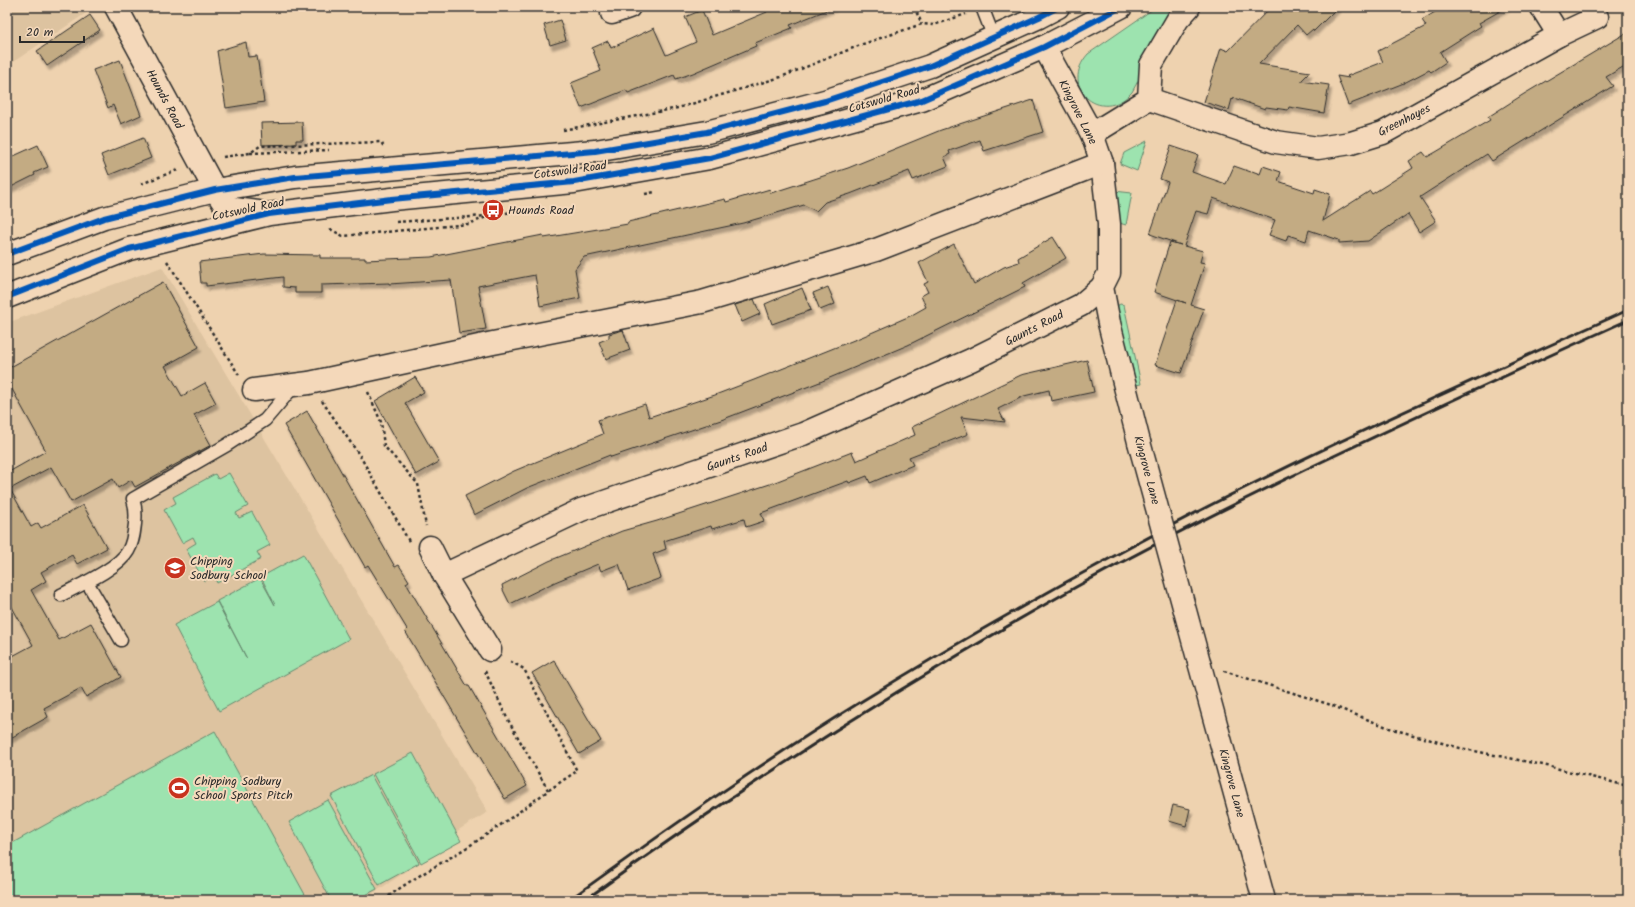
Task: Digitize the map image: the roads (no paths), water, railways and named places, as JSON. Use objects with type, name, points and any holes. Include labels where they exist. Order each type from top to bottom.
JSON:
[{"type":"street","name":"Hounds Road","points":[[116,7],[215,190],[227,208],[269,214]]},
{"type":"street","name":"Cotswold Road","points":[[7,254],[104,218],[215,190],[295,177],[594,151],[707,132],[826,101],[930,66],[994,38],[1058,7]]},
{"type":"street","name":"Cotswold Road","points":[[7,297],[129,249],[269,214],[392,199],[574,182],[710,158],[922,100],[1044,47],[1121,7]]},
{"type":"street","points":[[1092,134],[1149,99],[1151,65],[1178,18],[1190,7]]},
{"type":"street","points":[[1542,8],[1559,36]]},
{"type":"street","name":"Greenhayes","points":[[1149,99],[1276,142],[1318,148],[1351,143],[1383,133],[1597,16]]},
{"type":"street","name":"Kingrove Lane","points":[[1044,47],[1092,134],[1102,163],[1109,224],[1109,273],[1102,287],[1109,323],[1139,442],[1264,900]]},
{"type":"street","points":[[254,390],[301,385],[493,343],[702,302],[876,250],[1102,163]]},
{"type":"street","name":"Gaunts Road","points":[[444,575],[581,510],[803,434],[920,383],[971,360],[1081,305],[1102,287]]},
{"type":"street","points":[[430,547],[444,575],[490,650]]},
{"type":"lane","points":[[982,8],[994,38]]},
{"type":"lane","points":[[61,595],[87,582],[120,560],[128,552],[134,530],[136,507],[133,499],[227,445],[264,420],[301,385]]},
{"type":"lane","points":[[87,582],[120,640]]},
{"type":"railway","points":[[569,900],[714,798],[824,725],[925,663],[1052,590],[1242,489],[1434,398],[1628,310]]},
{"type":"railway","points":[[585,900],[704,816],[826,736],[950,660],[1076,587],[1226,508],[1433,409],[1628,320]]},
{"type":"place","name":"Hounds Road","points":[[493,210]]},
{"type":"place","name":"Chipping Sodbury School","points":[[175,568]]},
{"type":"place","name":"Chipping Sodbury School Sports Pitch","points":[[179,788]]}]
